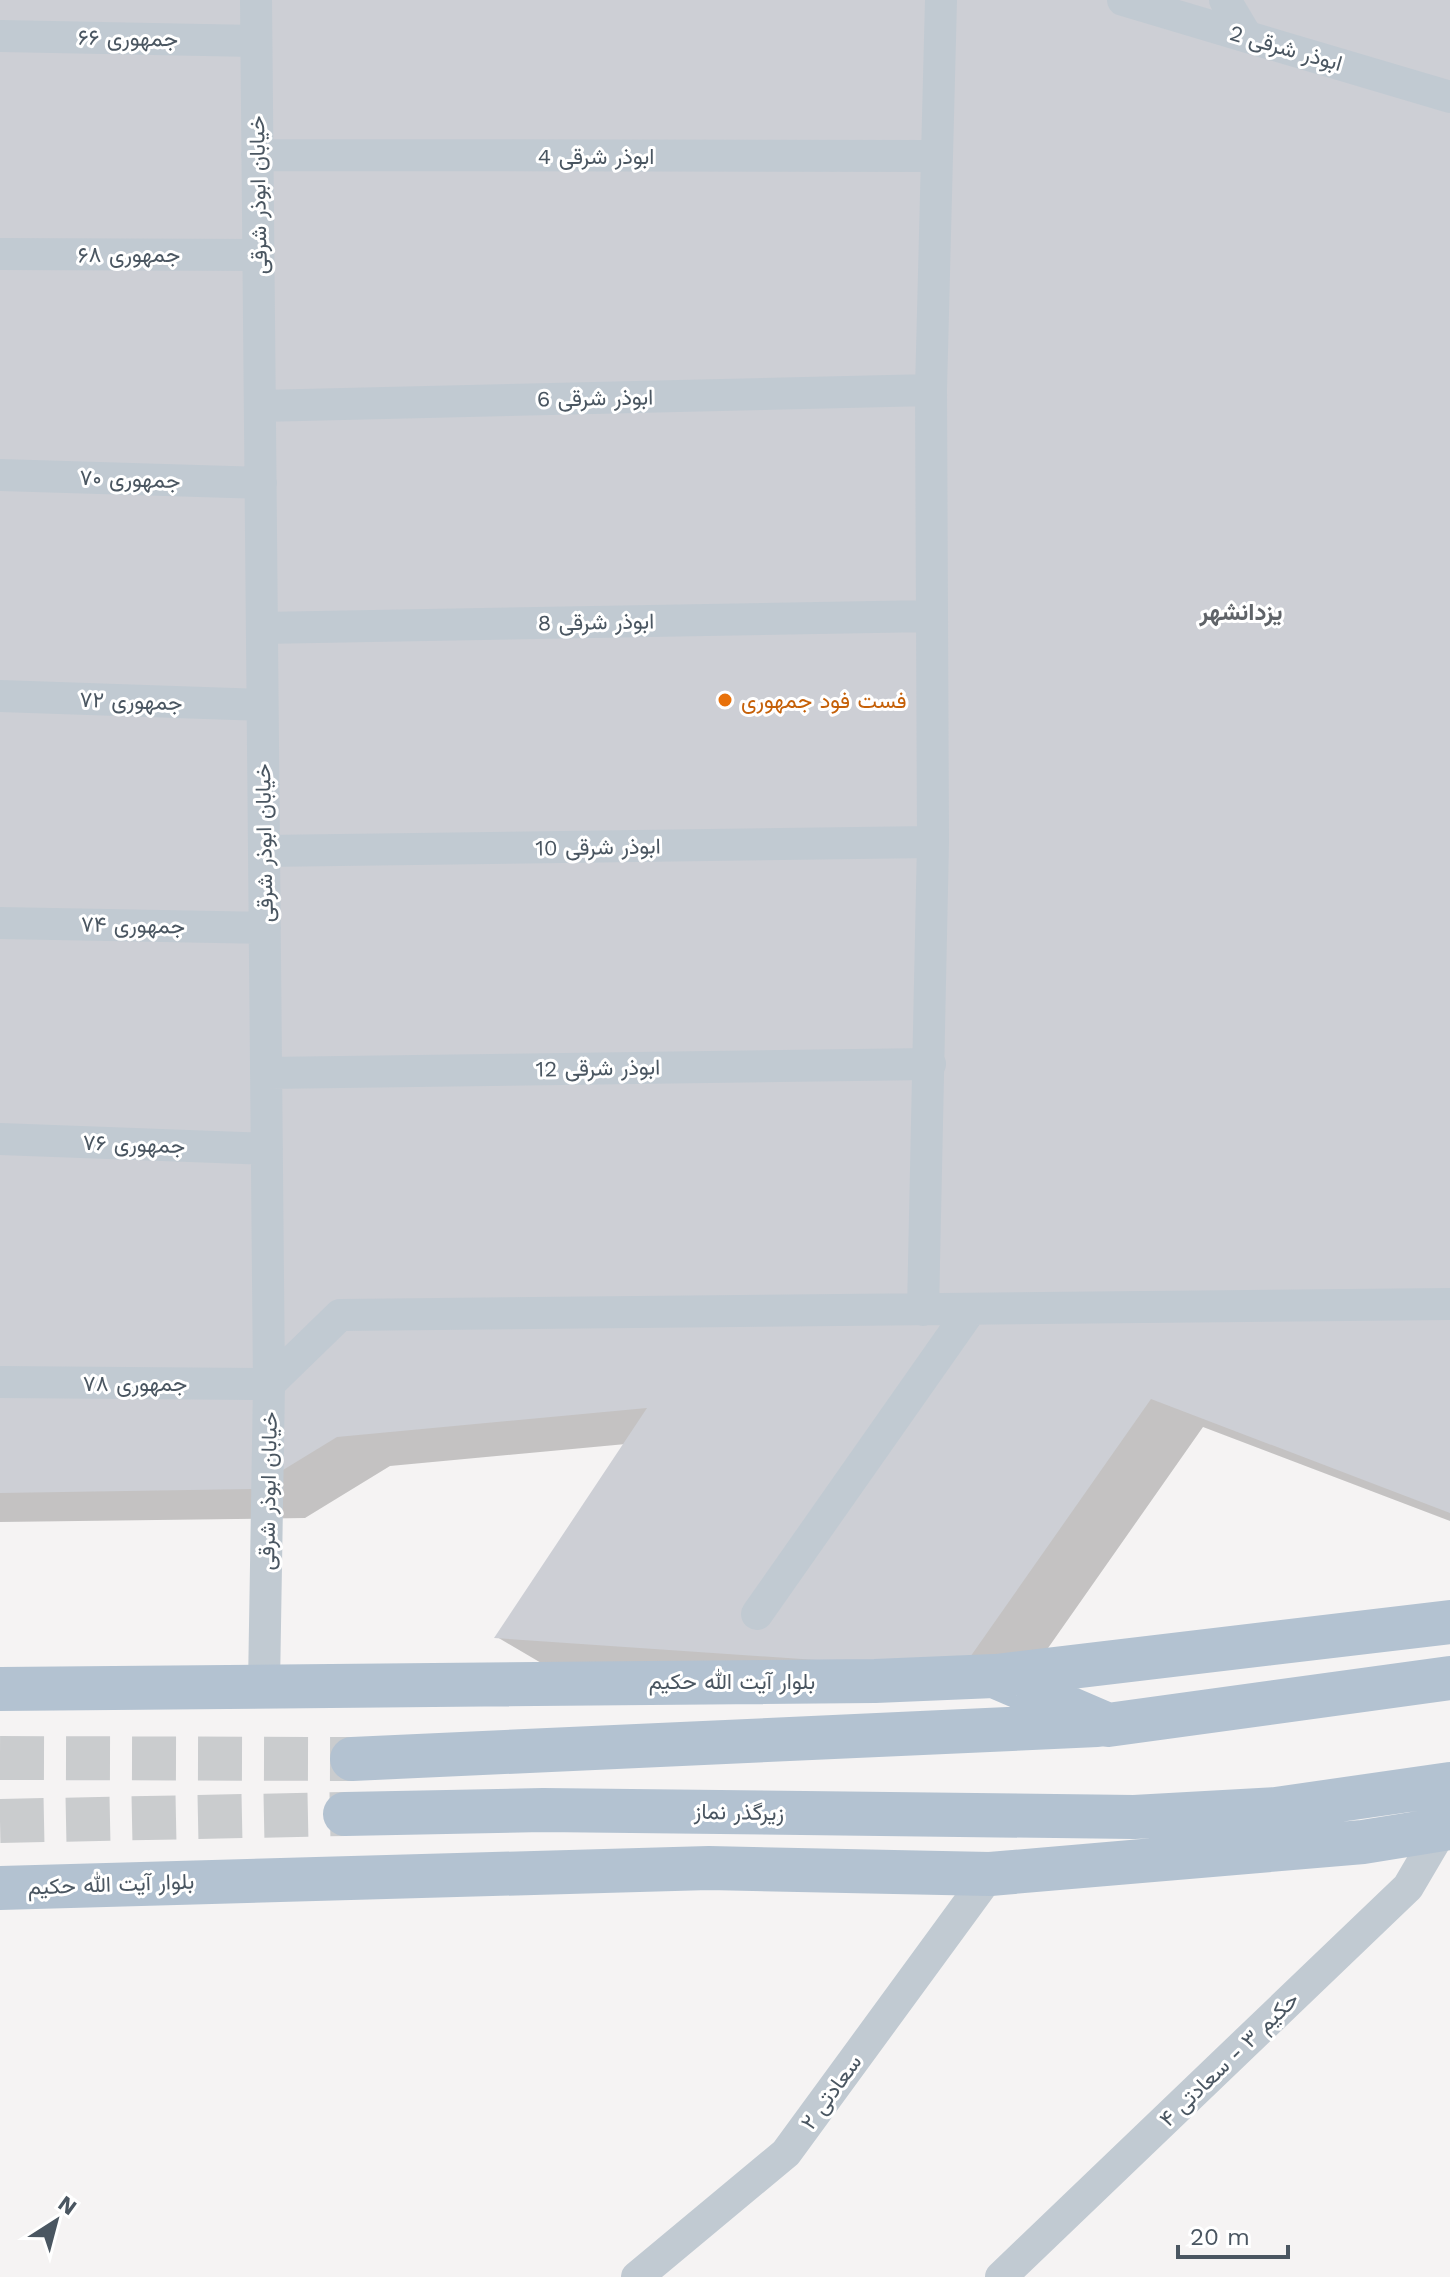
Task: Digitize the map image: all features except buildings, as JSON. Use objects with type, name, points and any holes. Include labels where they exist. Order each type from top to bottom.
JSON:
[{"type":"main road","points":[[994,1676],[1450,1622]]},
{"type":"main road","name":"بلوار آیت الله حکیم","points":[[0,1689],[875,1681],[994,1676],[1108,1725]]},
{"type":"main road","points":[[352,1759],[1108,1725],[1450,1678]]},
{"type":"main road","name":"زیرگذر نماز","points":[[345,1814],[543,1810],[1134,1817],[1276,1809],[1450,1784]]},
{"type":"main road","name":"بلوار آیت الله حکیم","points":[[0,1888],[709,1868],[990,1874],[1363,1842],[1446,1828]]},
{"type":"street","name":"خیابان ابوذر شرقی","points":[[256,0],[269,1384],[264,1686]]},
{"type":"street","points":[[923,1310],[933,842],[931,390],[941,0]]},
{"type":"street","name":"ابوذر شرقی 2","points":[[1123,0],[1450,97]]},
{"type":"street","points":[[1225,0],[1247,37]]},
{"type":"street","name":"جمهوری ۶۶","points":[[0,36],[256,41]]},
{"type":"street","name":"ابوذر شرقی 4","points":[[257,155],[935,156]]},
{"type":"street","name":"جمهوری ۶۸","points":[[0,254],[258,255]]},
{"type":"street","name":"ابوذر شرقی 6","points":[[260,406],[931,390]]},
{"type":"street","name":"جمهوری ۷۰","points":[[0,475],[261,483]]},
{"type":"street","name":"ابوذر شرقی 8","points":[[262,628],[931,616]]},
{"type":"street","name":"جمهوری ۷۲","points":[[0,696],[262,705]]},
{"type":"street","name":"ابوذر شرقی 10","points":[[264,851],[933,842]]},
{"type":"street","name":"جمهوری ۷۴","points":[[0,923],[265,928]]},
{"type":"street","name":"ابوذر شرقی 12","points":[[266,1073],[930,1064]]},
{"type":"street","name":"جمهوری ۷۶","points":[[0,1139],[267,1149]]},
{"type":"street","points":[[269,1384],[340,1315],[1450,1304]]},
{"type":"street","points":[[757,1614],[971,1309]]},
{"type":"street","name":"جمهوری ۷۸","points":[[0,1382],[269,1384]]},
{"type":"street","name":"حکیم ۳ - سعادتی ۴","points":[[1001,2277],[1408,1887],[1446,1828]]},
{"type":"street","name":"سعادتی ۲","points":[[637,2277],[786,2153],[990,1874]]},
{"type":"tunnel","points":[[0,1758],[352,1759]]},
{"type":"tunnel","points":[[0,1821],[345,1814]]},
{"type":"place","name":"فست فود جمهوری","points":[[725,700]]},
{"type":"district","name":"یزدانشهر","points":[[1241,612]]}]
